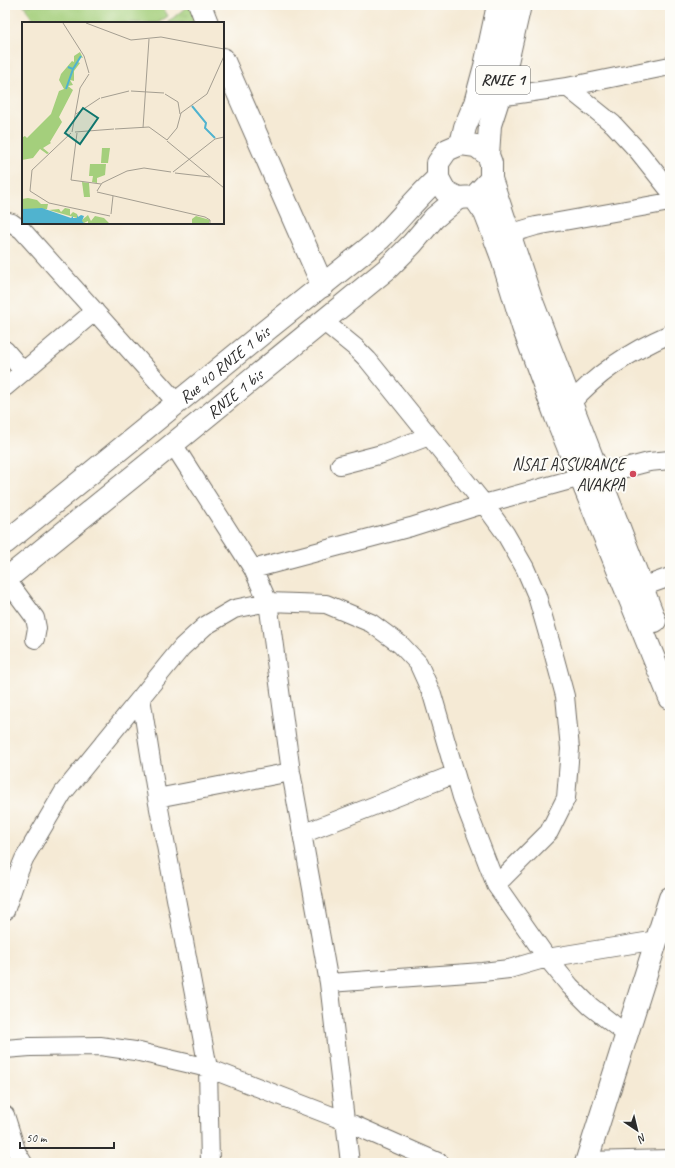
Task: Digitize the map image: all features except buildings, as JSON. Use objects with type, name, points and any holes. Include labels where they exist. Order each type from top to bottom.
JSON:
[{"type":"main road","points":[[200,5],[207,22]]},
{"type":"main road","name":"RNIE 1","points":[[461,144],[465,127],[475,103],[485,66],[497,5]]},
{"type":"main road","name":"RNIE 1","points":[[520,5],[499,97],[490,124],[488,155],[491,163],[491,179],[531,299],[571,402],[590,475],[670,698]]},
{"type":"main road","points":[[224,61],[323,286]]},
{"type":"main road","points":[[438,178],[438,163],[447,150],[461,144],[476,146],[488,155]]},
{"type":"main road","name":"RNIE 1","points":[[438,178],[445,191],[466,198],[485,213],[501,255],[523,328],[556,417],[590,475],[642,586],[670,662]]},
{"type":"main road","name":"Rue 40 RNIE 1 bis","points":[[5,543],[380,239],[422,193],[438,178]]},
{"type":"main road","points":[[466,198],[491,179]]},
{"type":"main road","name":"RNIE 1 bis","points":[[6,579],[387,269],[412,244],[434,218],[466,198]]},
{"type":"main road","points":[[587,1162],[670,898]]},
{"type":"street","points":[[499,97],[567,87],[670,66]]},
{"type":"street","points":[[567,87],[613,124],[639,152],[670,190]]},
{"type":"street","points":[[509,234],[536,226],[670,202]]},
{"type":"street","points":[[5,221],[12,223],[22,230],[177,404]]},
{"type":"street","points":[[5,387],[95,311]]},
{"type":"street","points":[[323,321],[356,348],[368,360],[484,504],[505,533],[537,596],[565,696],[570,749],[566,798],[549,832],[496,885]]},
{"type":"street","points":[[571,402],[582,390],[628,354],[670,334]]},
{"type":"street","points":[[5,350],[23,372]]},
{"type":"street","points":[[340,465],[382,454],[429,436]]},
{"type":"street","points":[[173,444],[253,569],[268,602],[291,772],[329,983],[350,1163]]},
{"type":"street","points":[[253,569],[411,527],[484,504],[590,475],[614,471],[649,462],[670,460]]},
{"type":"street","points":[[642,586],[670,578]]},
{"type":"street","points":[[6,579],[35,618],[37,628],[35,639]]},
{"type":"street","points":[[5,911],[24,859],[63,793],[182,647],[205,626],[234,609],[268,602],[326,604],[371,623],[401,645],[418,663],[432,694],[462,797],[496,885],[547,958],[570,986],[590,1006],[627,1035]]},
{"type":"street","points":[[141,698],[157,798],[208,1068],[210,1163]]},
{"type":"street","points":[[157,798],[291,772]]},
{"type":"street","points":[[302,834],[455,774]]},
{"type":"street","points":[[329,983],[509,969],[547,958],[657,940]]},
{"type":"street","points":[[5,1049],[30,1046],[100,1046],[135,1051],[208,1068],[345,1121],[440,1163]]},
{"type":"street","points":[[5,1115],[17,1153],[23,1163]]},
{"type":"street","points":[[587,1162],[670,1159]]},
{"type":"green space","points":[[24,5],[161,5],[168,16],[159,22],[35,22]]},
{"type":"green space","points":[[189,5],[193,5],[201,22],[168,22]]},
{"type":"place","name":"NSAI ASSURANCE AVAKPA","points":[[633,474]]}]
